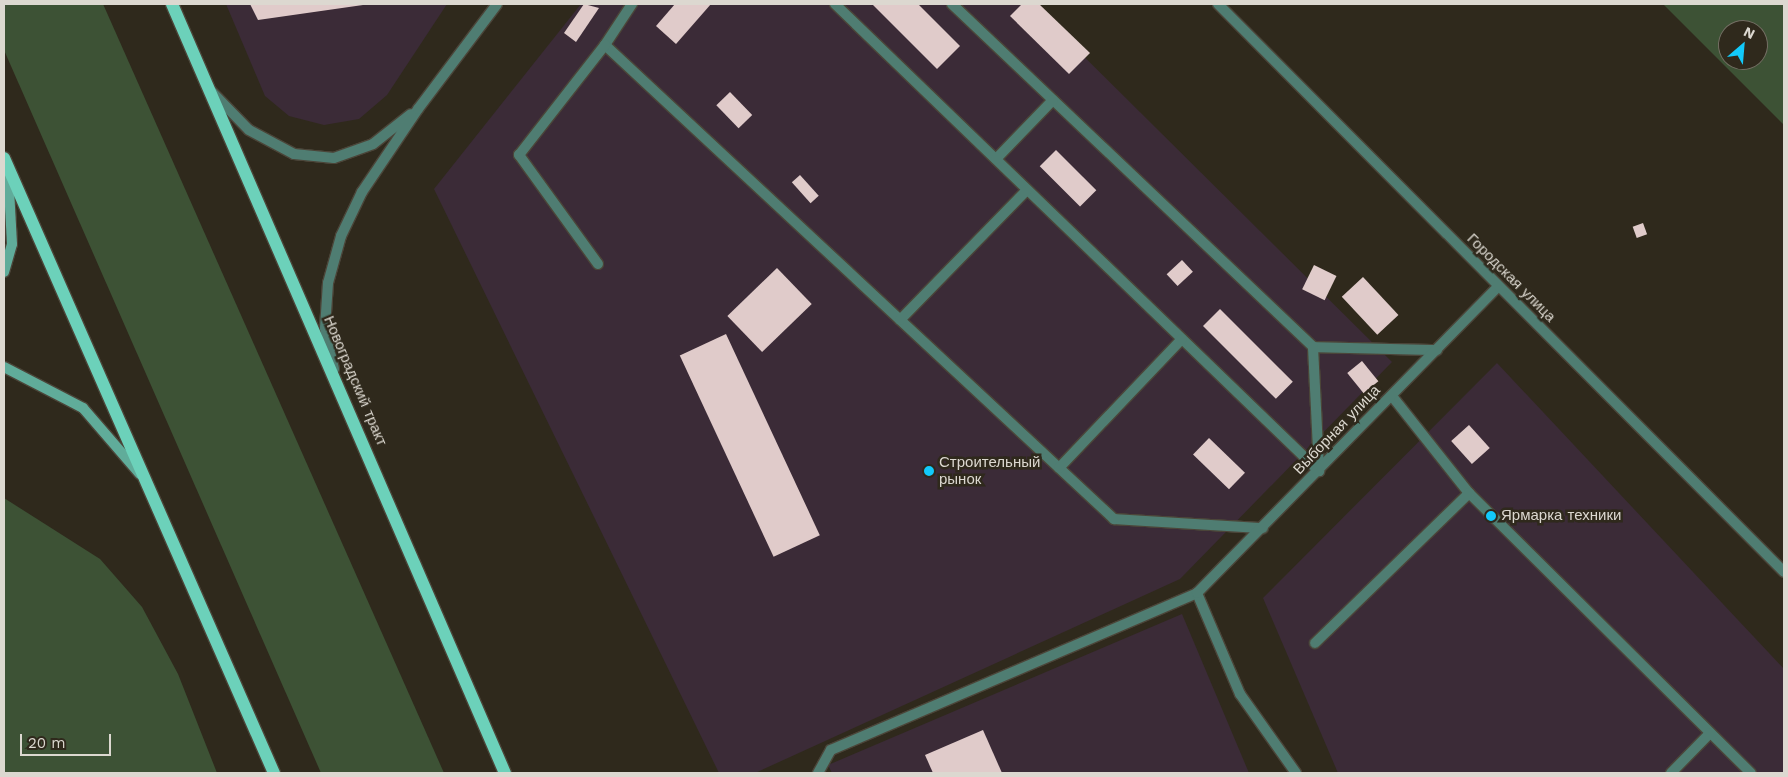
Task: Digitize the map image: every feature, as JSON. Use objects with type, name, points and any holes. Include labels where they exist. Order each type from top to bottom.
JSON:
[{"type":"main road","name":"Новоградский тракт","points":[[172,4],[335,375],[505,773]]},
{"type":"main road","points":[[4,272],[12,244],[6,162]]},
{"type":"main road","points":[[6,162],[274,773]]},
{"type":"main road","points":[[4,367],[83,408],[144,479]]},
{"type":"street","points":[[335,375],[325,328],[328,283],[342,236],[362,192],[418,109],[497,4]]},
{"type":"street","points":[[598,264],[519,155],[605,45],[632,4]]},
{"type":"street","points":[[834,4],[1319,471]]},
{"type":"street","points":[[952,4],[1313,347],[1437,350]]},
{"type":"street","name":"Городская улица","points":[[1218,4],[1784,572]]},
{"type":"street","points":[[605,45],[1114,519],[1263,528]]},
{"type":"street","points":[[210,89],[249,130],[294,154],[326,157],[373,144],[418,109]]},
{"type":"street","points":[[996,159],[1053,100]]},
{"type":"street","points":[[900,320],[1027,190]]},
{"type":"street","name":"Выборная улица","points":[[1197,593],[1498,287]]},
{"type":"street","points":[[1060,468],[1182,339]]},
{"type":"street","points":[[1313,347],[1319,471]]},
{"type":"street","points":[[1392,396],[1469,493],[1751,773]]},
{"type":"street","points":[[1315,643],[1469,493]]},
{"type":"street","points":[[818,773],[831,750],[1197,593],[1240,694],[1296,773]]},
{"type":"street","points":[[1671,773],[1710,733]]},
{"type":"shaded area","points":[[226,4],[447,4],[387,95],[359,119],[324,125],[289,116],[265,96]]},
{"type":"shaded area","name":"Строительный рынок","points":[[581,4],[1031,4],[1392,362],[1180,579],[755,773],[719,773],[434,189]]},
{"type":"shaded area","name":"Ярмарка техники","points":[[1497,363],[1784,669],[1784,773],[1338,773],[1263,598]]},
{"type":"shaded area","points":[[1182,614],[1249,773],[832,773],[828,765]]},
{"type":"green space","points":[[4,4],[103,4],[444,773],[321,773],[4,50]]},
{"type":"green space","points":[[1663,4],[1784,4],[1784,125],[1729,70],[1768,70],[1768,20],[1718,20],[1718,59]]},
{"type":"green space","points":[[4,498],[100,559],[142,607],[178,674],[217,773],[4,773]]},
{"type":"building","points":[[250,4],[362,4],[363,5],[258,20]]},
{"type":"building","points":[[584,4],[599,8],[576,42],[564,33]]},
{"type":"building","points":[[675,4],[711,4],[676,44],[656,26]]},
{"type":"building","points":[[872,4],[918,4],[960,46],[937,69]]},
{"type":"building","points":[[1022,4],[1039,4],[1090,53],[1069,74],[1010,16]]},
{"type":"building","points":[[730,92],[752,115],[739,128],[716,105]]},
{"type":"building","points":[[1056,150],[1096,190],[1080,207],[1040,166]]},
{"type":"building","points":[[800,175],[819,196],[811,203],[792,182]]},
{"type":"building","points":[[1643,223],[1647,234],[1637,238],[1633,227]]},
{"type":"building","points":[[1182,260],[1193,272],[1178,286],[1167,274]]},
{"type":"building","points":[[1314,265],[1336,276],[1325,300],[1302,289]]},
{"type":"building","points":[[777,268],[812,304],[762,352],[727,316]]},
{"type":"building","points":[[1363,277],[1398,315],[1377,335],[1342,297]]},
{"type":"building","points":[[1220,309],[1293,382],[1276,399],[1203,326]]},
{"type":"building","points":[[726,334],[820,535],[774,557],[680,356]]},
{"type":"building","points":[[1362,361],[1378,381],[1364,393],[1347,373]]},
{"type":"building","points":[[1469,425],[1490,448],[1472,464],[1451,441]]},
{"type":"building","points":[[1209,438],[1245,473],[1229,489],[1193,455]]},
{"type":"building","points":[[983,730],[1002,773],[933,773],[925,755]]},
{"type":"place","name":"Строительный рынок","points":[[929,471]]},
{"type":"place","name":"Ярмарка техники","points":[[1491,516]]}]
